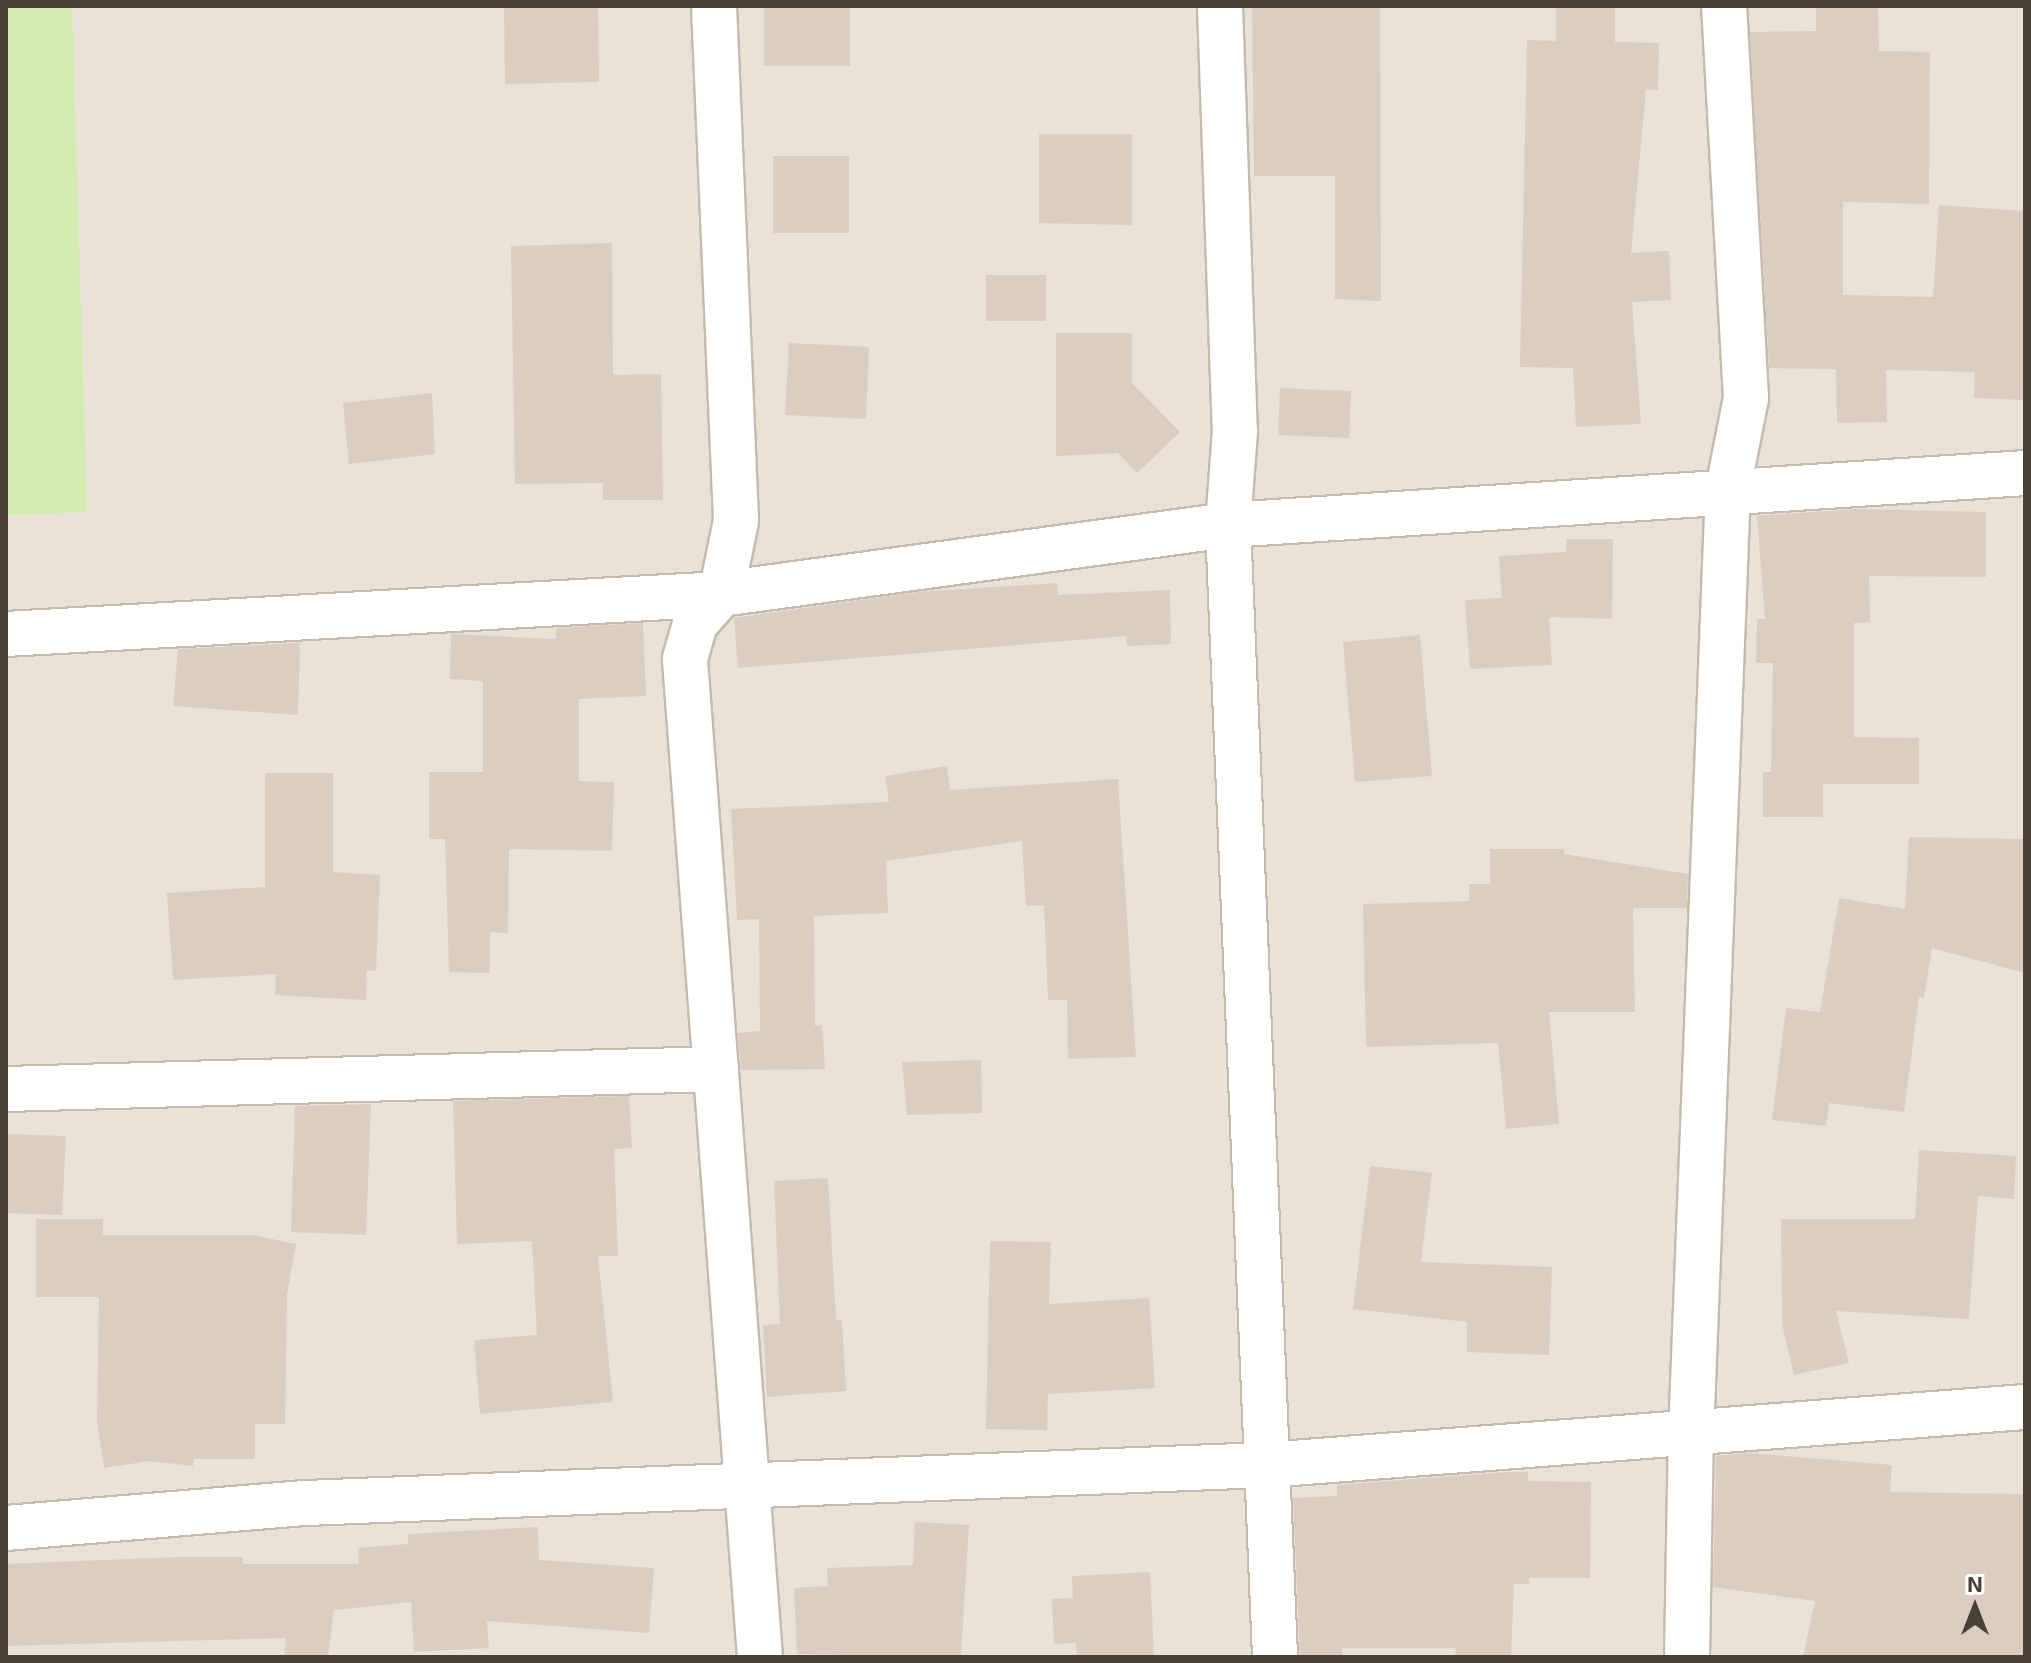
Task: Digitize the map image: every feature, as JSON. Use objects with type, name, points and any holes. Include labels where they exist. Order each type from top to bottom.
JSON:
[{"type":"street","points":[[714,6],[736,521],[732,559],[721,594],[695,624],[685,660],[751,1486],[760,1657]]},
{"type":"street","points":[[1220,6],[1235,431],[1228,525],[1275,1657]]},
{"type":"street","points":[[1687,1657],[1691,1435],[1728,489],[1746,398],[1724,6]]},
{"type":"street","points":[[6,634],[721,594],[1228,525],[1728,489],[2025,473]]},
{"type":"street","points":[[6,1089],[716,1069]]},
{"type":"street","points":[[6,1528],[306,1503],[1266,1465],[1691,1435],[2025,1407]]},
{"type":"shaded area","points":[[6,6],[2025,6],[2025,1657],[6,1657]]},
{"type":"green space","points":[[6,6],[72,6],[87,512],[6,515]]},
{"type":"building","points":[[504,6],[598,6],[599,82],[505,84]]},
{"type":"building","points":[[764,6],[850,6],[850,66],[764,66]]},
{"type":"building","points":[[1252,6],[1380,6],[1381,301],[1335,299],[1335,176],[1254,176]]},
{"type":"building","points":[[1556,6],[1615,6],[1615,42],[1659,43],[1658,90],[1646,89],[1631,253],[1669,251],[1671,300],[1632,302],[1641,424],[1576,427],[1573,368],[1520,367],[1527,40],[1556,41]]},
{"type":"building","points":[[1816,6],[1878,6],[1879,51],[1930,52],[1929,204],[1843,202],[1843,295],[1933,297],[1939,205],[2025,211],[2025,400],[1974,398],[1975,372],[1886,370],[1887,422],[1837,423],[1836,369],[1769,368],[1750,32],[1816,31]]},
{"type":"building","points":[[1039,134],[1132,134],[1132,225],[1039,223]]},
{"type":"building","points":[[773,156],[849,156],[849,233],[773,233]]},
{"type":"building","points":[[612,243],[613,375],[661,374],[663,500],[603,500],[603,483],[515,484],[511,246]]},
{"type":"building","points":[[986,275],[1046,275],[1046,321],[986,321]]},
{"type":"building","points":[[1056,333],[1132,333],[1132,383],[1180,432],[1137,473],[1118,453],[1056,456]]},
{"type":"building","points":[[789,343],[869,347],[866,419],[785,415]]},
{"type":"building","points":[[1280,388],[1351,391],[1349,438],[1278,435]]},
{"type":"building","points":[[432,393],[435,454],[349,464],[343,403]]},
{"type":"building","points":[[1856,509],[1986,512],[1986,577],[1869,576],[1870,622],[1854,623],[1854,737],[1919,738],[1919,784],[1823,784],[1823,817],[1763,817],[1763,772],[1771,772],[1773,663],[1756,663],[1757,619],[1765,619],[1757,516]]},
{"type":"building","points":[[1566,539],[1613,539],[1612,619],[1549,617],[1552,665],[1470,669],[1465,600],[1502,598],[1499,556],[1566,552]]},
{"type":"building","points":[[1057,583],[1058,595],[1170,590],[1171,644],[1127,646],[1126,636],[738,668],[734,618],[918,592]]},
{"type":"building","points":[[643,623],[646,696],[579,699],[579,781],[614,782],[612,851],[509,849],[508,933],[490,932],[490,973],[449,972],[445,839],[429,839],[429,772],[483,772],[483,681],[450,679],[451,634],[556,639],[556,628]]},
{"type":"building","points":[[1420,635],[1432,776],[1355,782],[1343,642]]},
{"type":"building","points":[[300,643],[298,715],[173,706],[178,649]]},
{"type":"building","points":[[947,766],[950,790],[1118,779],[1136,1057],[1068,1059],[1067,1000],[1048,1000],[1044,905],[1026,906],[1022,841],[886,861],[888,913],[814,916],[815,1026],[822,1025],[825,1069],[741,1070],[738,1033],[760,1031],[759,919],[737,920],[731,809],[889,802],[885,776]]},
{"type":"building","points":[[265,773],[333,773],[333,872],[380,875],[376,971],[367,970],[366,1000],[275,995],[276,974],[173,980],[167,893],[265,887]]},
{"type":"building","points":[[1909,837],[2025,839],[2025,973],[1932,948],[1924,998],[1919,997],[1904,1112],[1829,1103],[1826,1126],[1772,1120],[1786,1008],[1820,1012],[1839,898],[1905,909]]},
{"type":"building","points":[[1490,849],[1564,849],[1564,854],[1688,874],[1687,908],[1633,908],[1635,1012],[1549,1012],[1559,1124],[1506,1129],[1498,1043],[1366,1047],[1363,904],[1469,901],[1469,884],[1490,884]]},
{"type":"building","points":[[981,1060],[982,1113],[907,1115],[902,1062]]},
{"type":"building","points":[[629,1096],[632,1148],[614,1149],[618,1256],[598,1256],[613,1402],[480,1414],[474,1340],[537,1335],[532,1241],[457,1244],[453,1101]]},
{"type":"building","points":[[371,1104],[366,1235],[291,1232],[295,1106]]},
{"type":"building","points":[[6,1134],[66,1136],[62,1215],[6,1213]]},
{"type":"building","points":[[1919,1150],[2016,1156],[2014,1199],[1978,1196],[1969,1319],[1836,1311],[1849,1363],[1794,1375],[1782,1324],[1781,1219],[1915,1219]]},
{"type":"building","points":[[1370,1166],[1432,1173],[1421,1262],[1552,1267],[1549,1355],[1467,1352],[1467,1322],[1353,1309]]},
{"type":"building","points":[[828,1178],[836,1320],[842,1320],[846,1391],[767,1397],[763,1325],[780,1324],[774,1181]]},
{"type":"building","points":[[36,1219],[103,1219],[103,1235],[253,1235],[296,1244],[287,1294],[285,1424],[255,1424],[255,1459],[194,1459],[193,1466],[150,1461],[104,1468],[97,1422],[99,1297],[36,1297]]},
{"type":"building","points":[[990,1241],[1051,1242],[1049,1304],[1149,1298],[1155,1388],[1048,1394],[1047,1430],[986,1429]]},
{"type":"building","points":[[1748,1453],[1892,1465],[1890,1492],[2025,1494],[2025,1657],[1803,1657],[1815,1601],[1713,1587],[1716,1456]]},
{"type":"building","points":[[1528,1472],[1528,1481],[1591,1482],[1590,1578],[1529,1578],[1529,1584],[1514,1584],[1511,1657],[1455,1657],[1456,1648],[1342,1648],[1342,1657],[1300,1657],[1293,1498],[1337,1496],[1337,1485]]},
{"type":"building","points":[[915,1522],[969,1525],[961,1657],[797,1654],[794,1588],[828,1586],[827,1568],[913,1565]]},
{"type":"building","points":[[538,1527],[539,1560],[654,1568],[649,1633],[487,1621],[489,1648],[414,1652],[411,1602],[334,1610],[328,1657],[284,1657],[286,1638],[6,1646],[6,1564],[243,1557],[243,1564],[359,1564],[358,1548],[408,1544],[408,1534]]},
{"type":"building","points":[[1150,1572],[1154,1657],[1077,1657],[1076,1643],[1054,1644],[1052,1599],[1073,1598],[1072,1576]]}]
